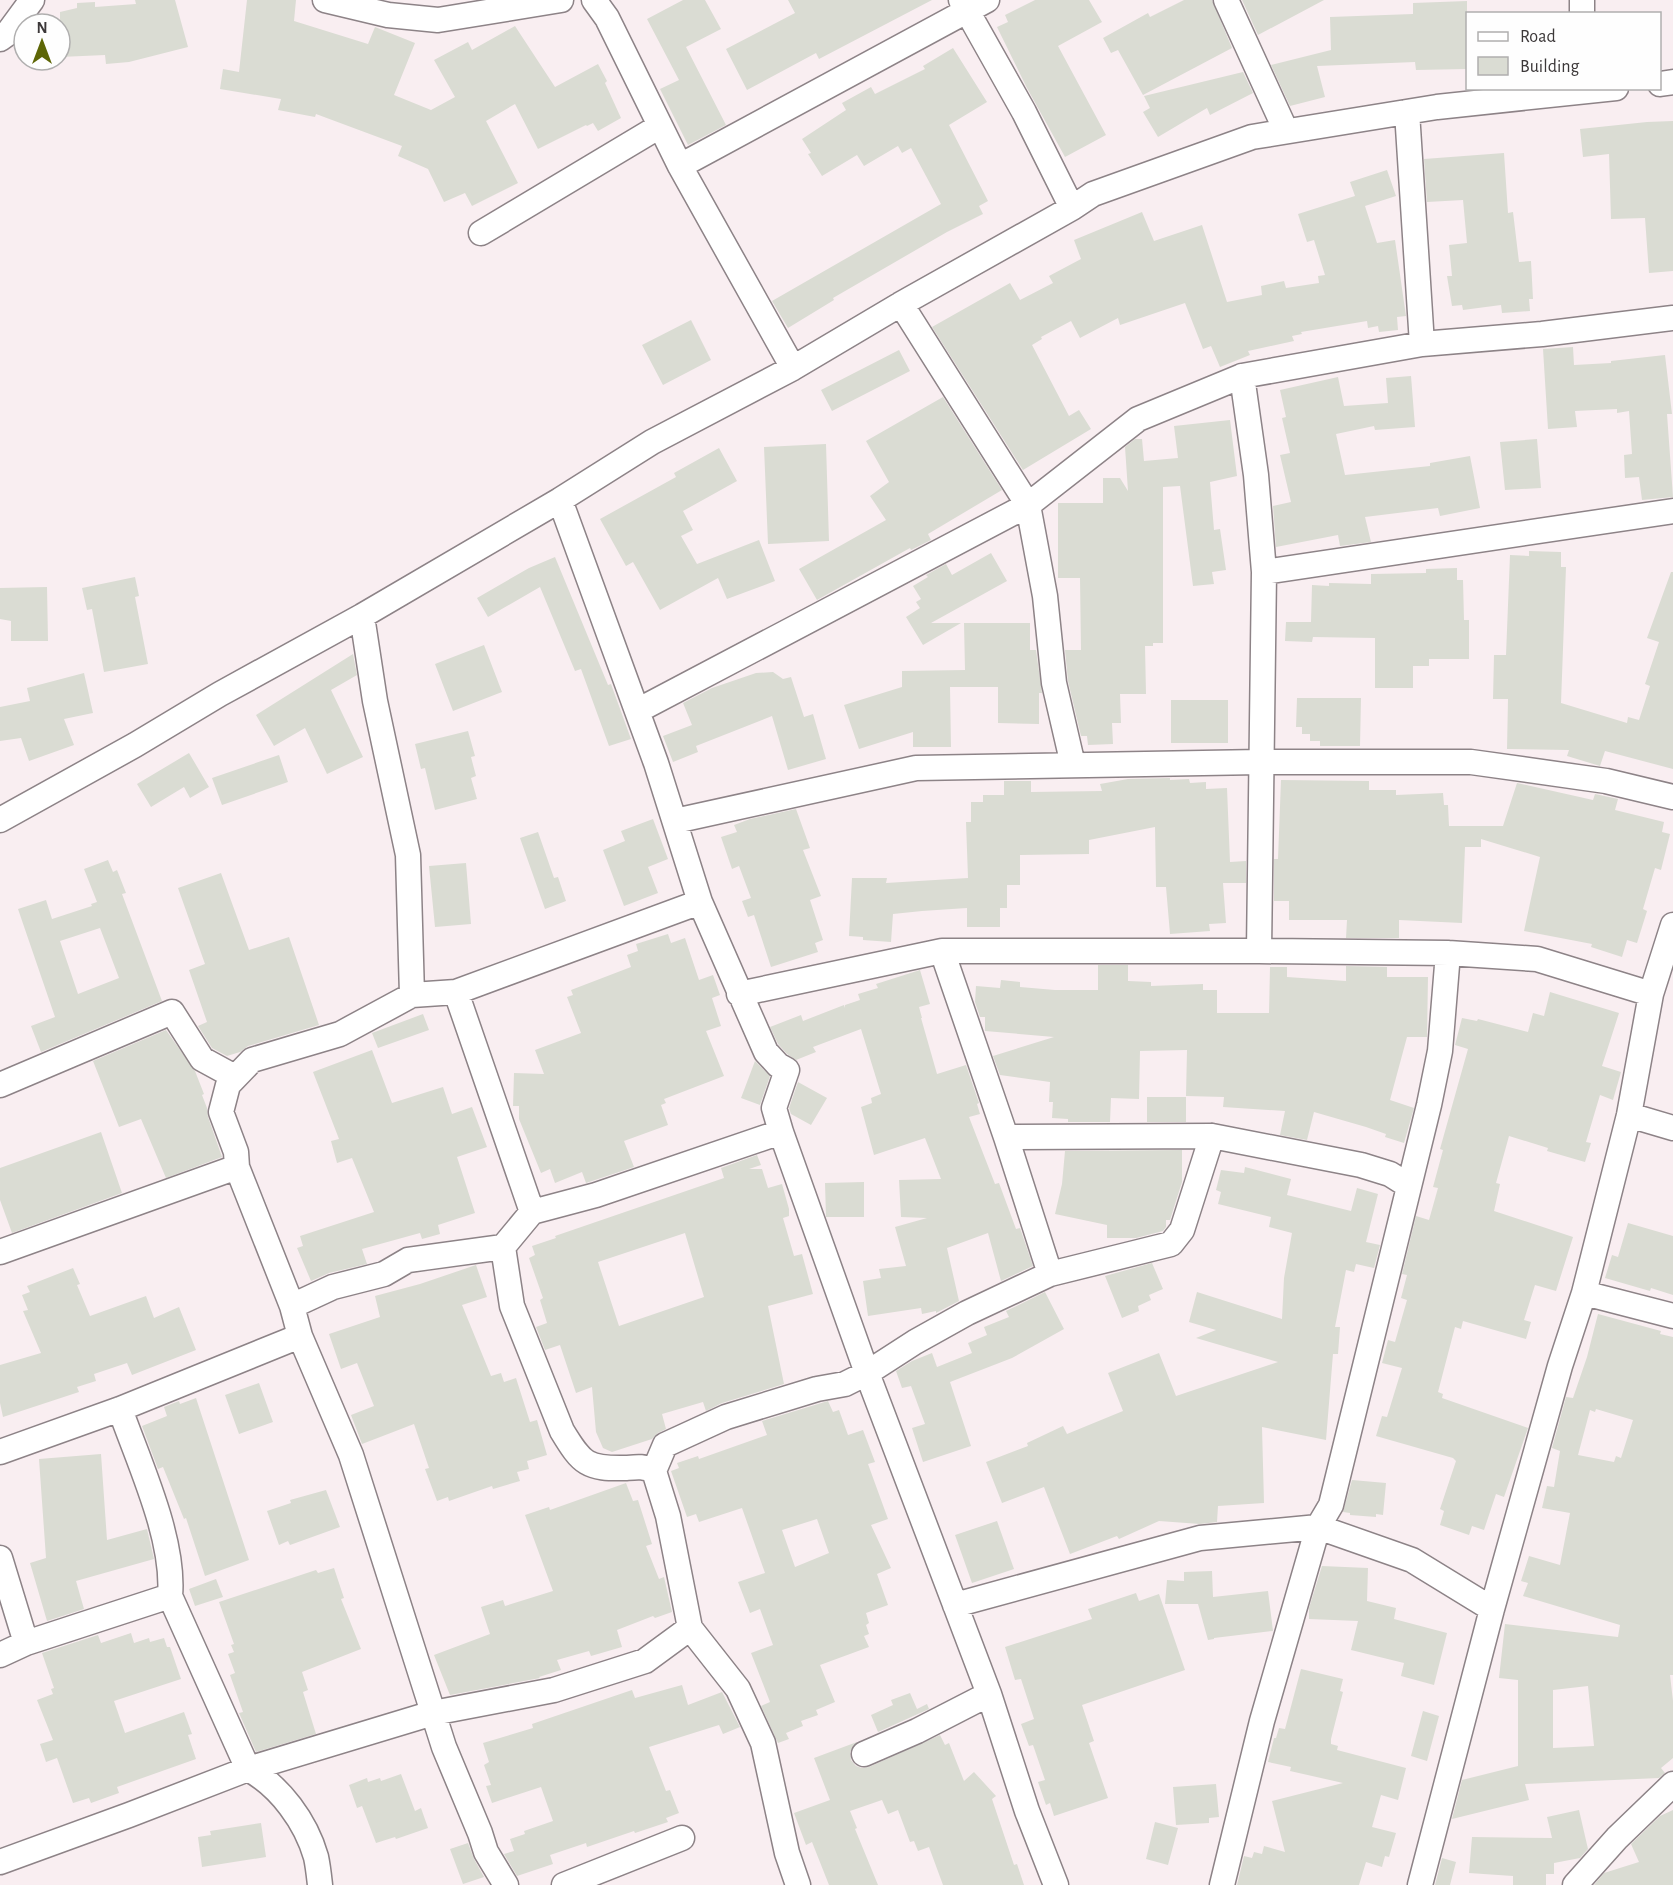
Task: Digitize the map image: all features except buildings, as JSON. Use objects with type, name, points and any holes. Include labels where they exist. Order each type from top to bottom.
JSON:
[{"type":"street","points":[[0,39],[7,34],[32,0]]},
{"type":"street","points":[[325,0],[388,15],[438,20],[486,6],[561,0]]},
{"type":"street","points":[[594,0],[607,18],[680,166],[793,368]]},
{"type":"street","points":[[1226,0],[1286,131]]},
{"type":"street","points":[[680,166],[971,4],[1072,208]]},
{"type":"street","points":[[0,820],[135,746],[220,694],[362,616],[560,500],[652,442],[793,368],[1093,194],[1252,137],[1407,112],[1584,90]]},
{"type":"street","points":[[1407,112],[1422,344]]},
{"type":"street","points":[[482,233],[660,126]]},
{"type":"street","points":[[901,304],[1028,505],[1046,596],[1054,683],[1073,765]]},
{"type":"street","points":[[637,711],[1028,505],[1138,419],[1242,376],[1422,344],[1542,334],[1673,318]]},
{"type":"street","points":[[1242,376],[1256,475],[1264,572],[1259,951]]},
{"type":"street","points":[[560,500],[637,711],[700,902],[766,1052],[778,1065],[787,1070],[774,1108],[781,1132],[867,1373],[989,1694],[1027,1811],[1056,1885]]},
{"type":"street","points":[[1264,572],[1673,511]]},
{"type":"street","points":[[362,616],[375,701],[408,855],[412,995]]},
{"type":"street","points":[[675,821],[916,768],[1260,762],[1471,762],[1606,782],[1673,797]]},
{"type":"street","points":[[506,1885],[486,1852],[444,1747],[351,1455],[300,1336],[292,1306],[237,1167],[236,1152],[221,1112],[228,1084],[252,1060],[340,1034],[412,995],[456,992],[700,902]]},
{"type":"street","points":[[1422,1884],[1492,1610],[1560,1366],[1584,1293],[1629,1114],[1651,994],[1673,925]]},
{"type":"street","points":[[942,951],[1050,1274]]},
{"type":"street","points":[[739,994],[942,951],[1448,953],[1537,959],[1651,994]]},
{"type":"street","points":[[1222,1885],[1262,1721],[1318,1527],[1331,1505],[1409,1186],[1440,1051],[1448,953]]},
{"type":"street","points":[[456,992],[532,1212]]},
{"type":"street","points":[[0,1085],[172,1012],[202,1059],[235,1077]]},
{"type":"street","points":[[1629,1114],[1673,1128]]},
{"type":"street","points":[[292,1306],[333,1287],[384,1274],[408,1260],[503,1247],[532,1212],[596,1196],[781,1132]]},
{"type":"street","points":[[1006,1137],[1212,1136],[1361,1165],[1390,1174],[1409,1186]]},
{"type":"street","points":[[798,1885],[787,1853],[763,1743],[738,1689],[690,1628],[669,1516],[654,1472],[665,1445],[726,1417],[817,1389],[845,1384],[967,1313],[1050,1274],[1171,1244],[1182,1230],[1212,1136]]},
{"type":"street","points":[[0,1252],[237,1167]]},
{"type":"street","points":[[503,1247],[513,1306],[562,1431],[573,1450],[587,1464],[603,1468],[645,1467],[654,1472]]},
{"type":"street","points":[[1584,1293],[1673,1316]]},
{"type":"street","points":[[0,1452],[120,1409],[300,1336]]},
{"type":"street","points":[[120,1409],[160,1521],[171,1579],[170,1596],[248,1769],[263,1777],[273,1786],[296,1814],[316,1857],[320,1885]]},
{"type":"street","points":[[956,1605],[1200,1538],[1318,1527],[1412,1560],[1492,1610]]},
{"type":"street","points":[[0,1558],[26,1643]]},
{"type":"street","points":[[0,1655],[26,1643],[170,1596]]},
{"type":"street","points":[[0,1862],[248,1769],[433,1713],[554,1690],[645,1661],[690,1628]]},
{"type":"street","points":[[864,1754],[926,1727],[989,1694]]},
{"type":"street","points":[[1575,1885],[1617,1838],[1673,1784]]},
{"type":"street","points":[[564,1885],[682,1838]]}]
